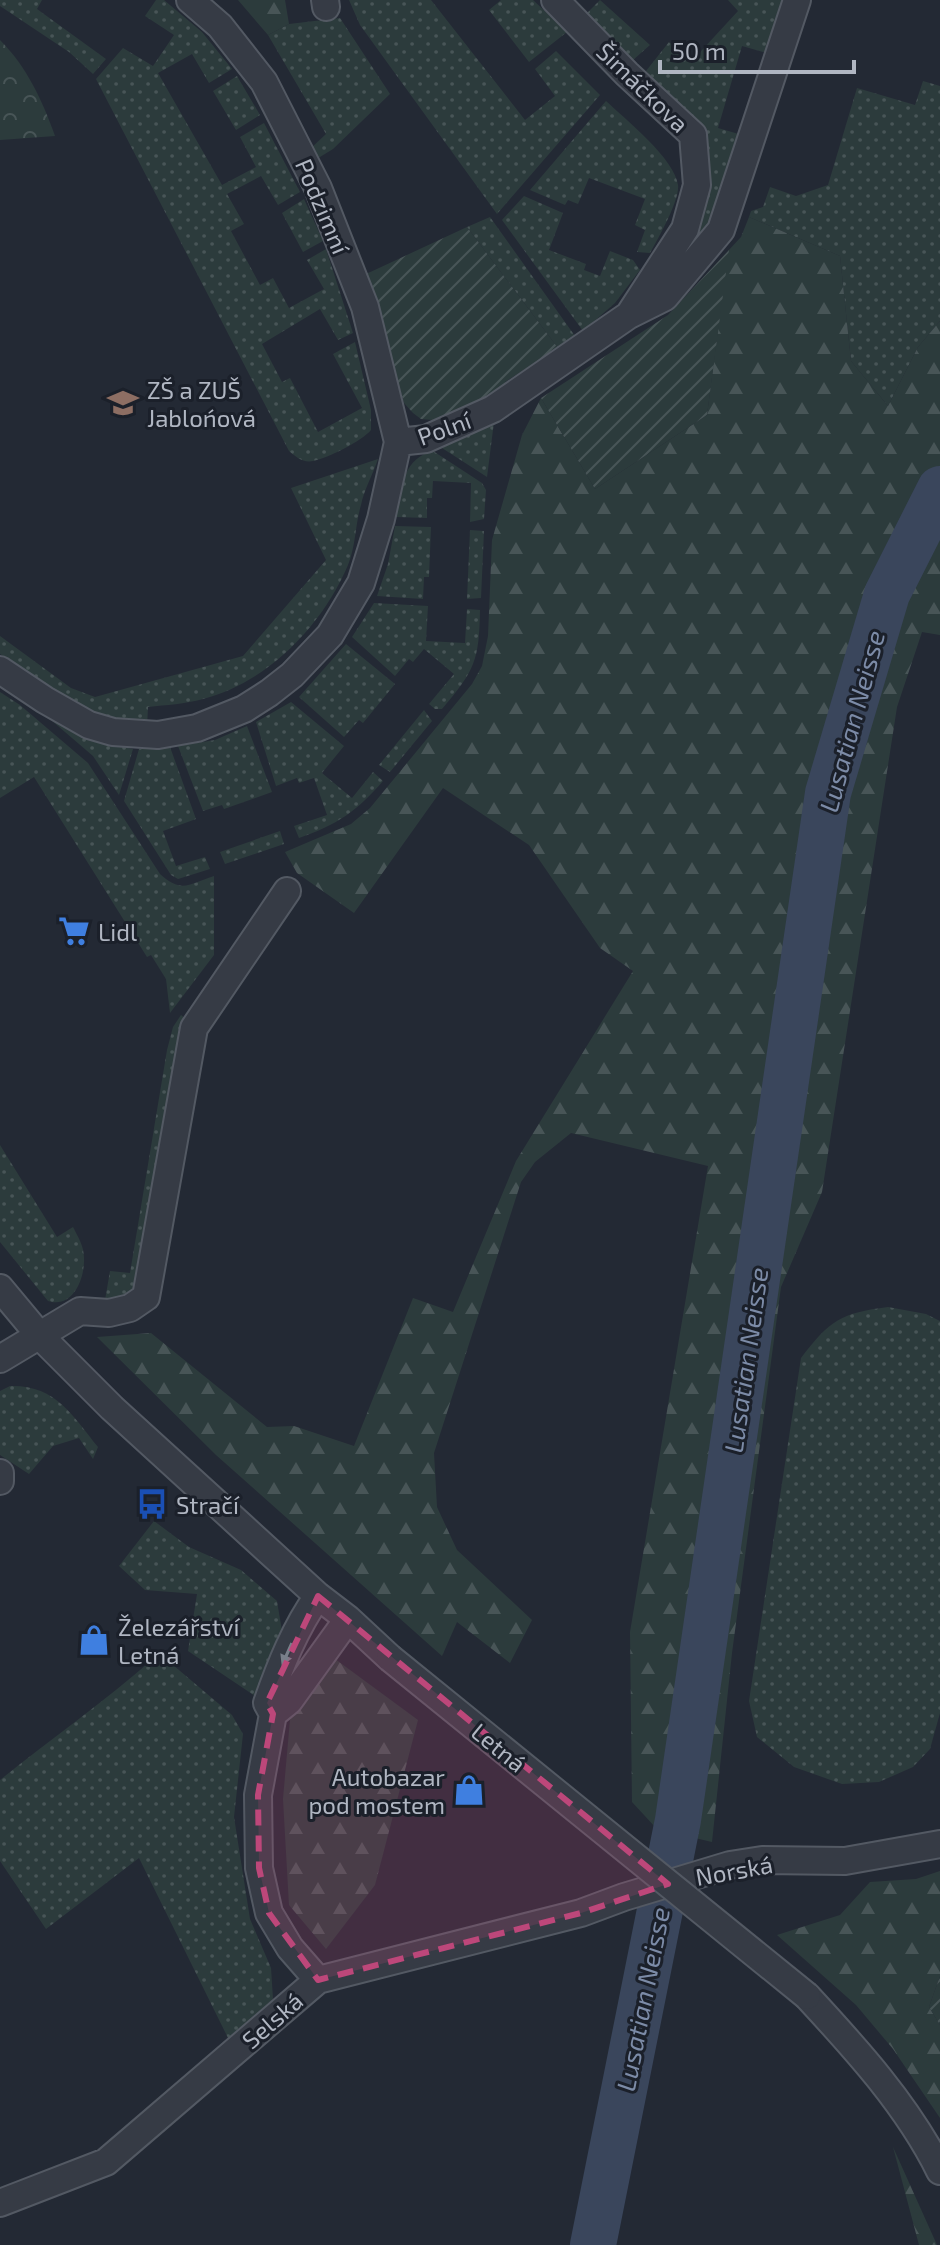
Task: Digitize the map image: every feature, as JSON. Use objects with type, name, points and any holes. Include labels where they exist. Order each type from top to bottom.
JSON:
[{"type":"street","name":"Podzimní","points":[[190,0],[220,26],[264,82],[318,188],[365,307],[398,442]]},
{"type":"street","name":"Šimáčkova","points":[[555,0],[627,74],[693,135],[697,185],[685,229],[629,315]]},
{"type":"street","name":"Polní","points":[[0,670],[89,725],[139,736],[197,728],[244,709],[301,667],[330,635],[361,583],[381,519],[398,442],[426,439],[493,409],[629,315],[665,297],[721,230],[797,0]]},
{"type":"street","points":[[0,1359],[40,1336],[57,1322],[80,1311],[109,1313],[130,1308],[146,1297],[194,1028],[287,891]]},
{"type":"street","name":"Letná","points":[[0,1288],[40,1336],[122,1417],[318,1596],[390,1658],[807,1996],[858,2051],[928,2147],[940,2171]]},
{"type":"street","points":[[0,1473],[0,1481]]},
{"type":"street","points":[[318,1596],[302,1621],[267,1703],[273,1714],[258,1795],[259,1868],[269,1913],[290,1948],[318,1980]]},
{"type":"street","points":[[273,1714],[289,1701],[348,1619]]},
{"type":"street","name":"Norská","points":[[581,1913],[730,1865],[762,1860],[845,1861],[940,1844]]},
{"type":"street","name":"Selská","points":[[0,2203],[106,2162],[318,1980],[581,1913]]},
{"type":"highlighted area","points":[[318,1596],[668,1884],[581,1913],[318,1980],[269,1913],[259,1868],[258,1795],[273,1714],[267,1703]]},
{"type":"green space","points":[[0,0],[42,0],[37,9],[106,59],[93,74],[69,52],[0,6]]},
{"type":"green space","points":[[156,0],[164,0],[202,32],[232,69],[209,83],[192,54],[158,73],[222,185],[256,167],[240,137],[264,123],[300,192],[278,205],[261,176],[227,194],[244,224],[231,231],[260,285],[273,278],[289,308],[324,289],[307,260],[326,249],[353,333],[338,340],[320,309],[262,344],[282,382],[290,378],[318,432],[362,408],[333,354],[355,342],[371,410],[371,430],[336,453],[309,461],[289,451],[96,79],[123,48],[153,66],[174,35],[145,16]]},
{"type":"green space","points":[[238,0],[285,0],[289,24],[268,35]]},
{"type":"green space","points":[[349,0],[431,0],[525,120],[555,96],[535,69],[556,51],[600,95],[497,214],[360,25]]},
{"type":"green space","points":[[501,0],[533,0],[567,32],[529,62],[489,10]]},
{"type":"green space","points":[[600,0],[650,45],[633,60],[586,14]]},
{"type":"green space","points":[[728,0],[782,0],[767,53],[742,46],[718,128],[742,135],[705,236],[659,290],[696,219],[688,114],[646,71],[669,42],[691,62],[738,11]]},
{"type":"green space","points":[[340,18],[390,94],[333,149],[315,160],[309,150],[326,134],[268,35],[289,24]]},
{"type":"green space","points":[[0,40],[33,85],[55,136],[0,140]]},
{"type":"green space","points":[[237,76],[260,115],[236,130],[213,91]]},
{"type":"green space","points":[[923,81],[940,86],[940,321],[918,347],[888,406],[851,361],[840,256],[749,217],[751,211],[763,207],[770,187],[796,196],[828,185],[857,88],[915,105]]},
{"type":"green space","points":[[606,101],[659,152],[678,185],[672,209],[650,253],[637,252],[645,230],[635,225],[645,199],[589,178],[578,204],[568,200],[565,205],[530,190]]},
{"type":"green space","points":[[524,196],[563,213],[549,250],[586,264],[584,270],[600,276],[610,251],[633,260],[640,270],[615,303],[583,331],[502,220]]},
{"type":"green space","points":[[304,199],[323,241],[303,252],[282,213]]},
{"type":"green space","points":[[490,217],[575,336],[558,348],[467,227]]},
{"type":"green space","points":[[749,217],[840,256],[851,361],[888,406],[918,347],[940,321],[940,635],[922,632],[897,707],[822,1192],[781,1287],[732,1653],[712,1842],[657,1829],[632,1802],[630,1632],[708,1166],[571,1133],[535,1162],[521,1182],[434,1453],[437,1507],[457,1550],[532,1620],[510,1663],[457,1622],[442,1656],[216,1455],[97,1337],[151,1333],[267,1427],[294,1426],[354,1446],[413,1298],[453,1312],[516,1161],[633,971],[600,948],[529,845],[443,788],[354,913],[297,873],[285,852],[351,824],[370,808],[472,684],[482,666],[488,636],[492,540],[522,435],[541,398],[595,489],[707,415],[728,251],[741,237]]},
{"type":"green space","points":[[467,227],[558,348],[505,382],[505,386],[459,412],[433,420],[421,419],[404,403],[364,275]]},
{"type":"green space","points":[[729,250],[707,415],[595,489],[541,398],[668,315]]},
{"type":"green space","points":[[494,422],[487,477],[442,448]]},
{"type":"green space","points":[[433,451],[482,483],[486,490],[484,519],[470,522],[471,483],[433,481],[432,498],[427,498],[427,518],[396,517],[401,487],[409,468],[423,455]]},
{"type":"green space","points":[[378,459],[362,499],[351,558],[324,609],[308,630],[271,665],[227,691],[203,699],[148,707],[147,728],[103,717],[60,697],[0,654],[0,636],[71,688],[95,697],[243,656],[326,560],[291,488]]},
{"type":"green space","points":[[395,526],[431,527],[429,577],[424,577],[423,599],[377,596],[388,564]]},
{"type":"green space","points":[[470,530],[484,531],[481,598],[467,599]]},
{"type":"green space","points":[[374,603],[428,606],[426,641],[465,643],[467,609],[480,610],[473,664],[442,709],[435,709],[429,704],[454,674],[424,649],[413,662],[409,659],[395,676],[352,637]]},
{"type":"green space","points":[[346,644],[395,684],[363,723],[359,720],[344,737],[299,697]]},
{"type":"green space","points":[[0,692],[20,705],[88,763],[160,874],[180,886],[214,876],[214,955],[170,1013],[166,979],[151,955],[147,957],[34,777],[0,798]]},
{"type":"green space","points":[[291,702],[344,746],[322,773],[352,798],[373,772],[383,781],[346,816],[299,838],[294,826],[327,815],[314,778],[299,783],[297,778],[276,786],[256,722]]},
{"type":"green space","points":[[424,710],[432,721],[390,772],[379,765]]},
{"type":"green space","points":[[51,715],[100,740],[133,749],[119,795],[93,756],[51,720]]},
{"type":"green space","points":[[247,726],[272,792],[224,809],[222,805],[203,811],[178,746],[215,740]]},
{"type":"green space","points":[[170,747],[196,819],[163,831],[176,866],[205,857],[210,869],[178,879],[171,875],[124,801],[139,749]]},
{"type":"green space","points":[[280,831],[284,844],[225,864],[220,852]]},
{"type":"green space","points":[[181,1015],[186,1019],[179,1035],[183,1049],[140,1280],[132,1293],[104,1306],[110,1271],[130,1273],[167,1050],[173,1027]]},
{"type":"green space","points":[[0,1145],[57,1237],[73,1227],[80,1242],[84,1258],[80,1283],[64,1300],[48,1301],[0,1242]]},
{"type":"green space","points":[[888,1307],[926,1314],[940,1321],[940,1713],[930,1749],[913,1767],[879,1782],[842,1784],[794,1767],[757,1737],[749,1701],[801,1358],[820,1335],[838,1320],[859,1312]]},
{"type":"green space","points":[[10,1386],[40,1391],[62,1404],[98,1447],[93,1459],[79,1438],[53,1446],[29,1474],[0,1455],[0,1391]]},
{"type":"green space","points":[[154,1521],[189,1547],[241,1570],[277,1601],[282,1631],[255,1696],[188,1651],[197,1594],[145,1590],[119,1566]]},
{"type":"green space","points":[[331,1656],[418,1720],[375,1885],[326,1949],[289,1905],[283,1799],[290,1720]]},
{"type":"green space","points":[[153,1659],[173,1665],[232,1715],[243,1734],[234,1817],[250,1919],[271,1968],[273,1999],[229,2040],[139,1858],[46,1929],[0,1861],[0,1780]]},
{"type":"green space","points":[[940,1871],[940,1976],[929,2007],[940,2025],[940,2118],[893,2049],[856,2005],[777,1935],[840,1915],[870,1882],[916,1879]]},
{"type":"green space","points":[[940,1976],[940,2025],[929,2007]]},
{"type":"green space","points":[[893,2147],[937,2245],[919,2245]]},
{"type":"waterway","name":"Lusatian Neisse","points":[[593,2245],[678,1820],[828,793],[887,594],[940,489]]},
{"type":"place","name":"ZŠ a ZUŠ Jablońová","points":[[123,403]]},
{"type":"place","name":"Lidl","points":[[74,931]]},
{"type":"place","name":"Stračí","points":[[152,1504]]},
{"type":"place","name":"Železářství Letná","points":[[94,1640]]},
{"type":"place","name":"Autobazar pod mostem","points":[[469,1790]]}]
